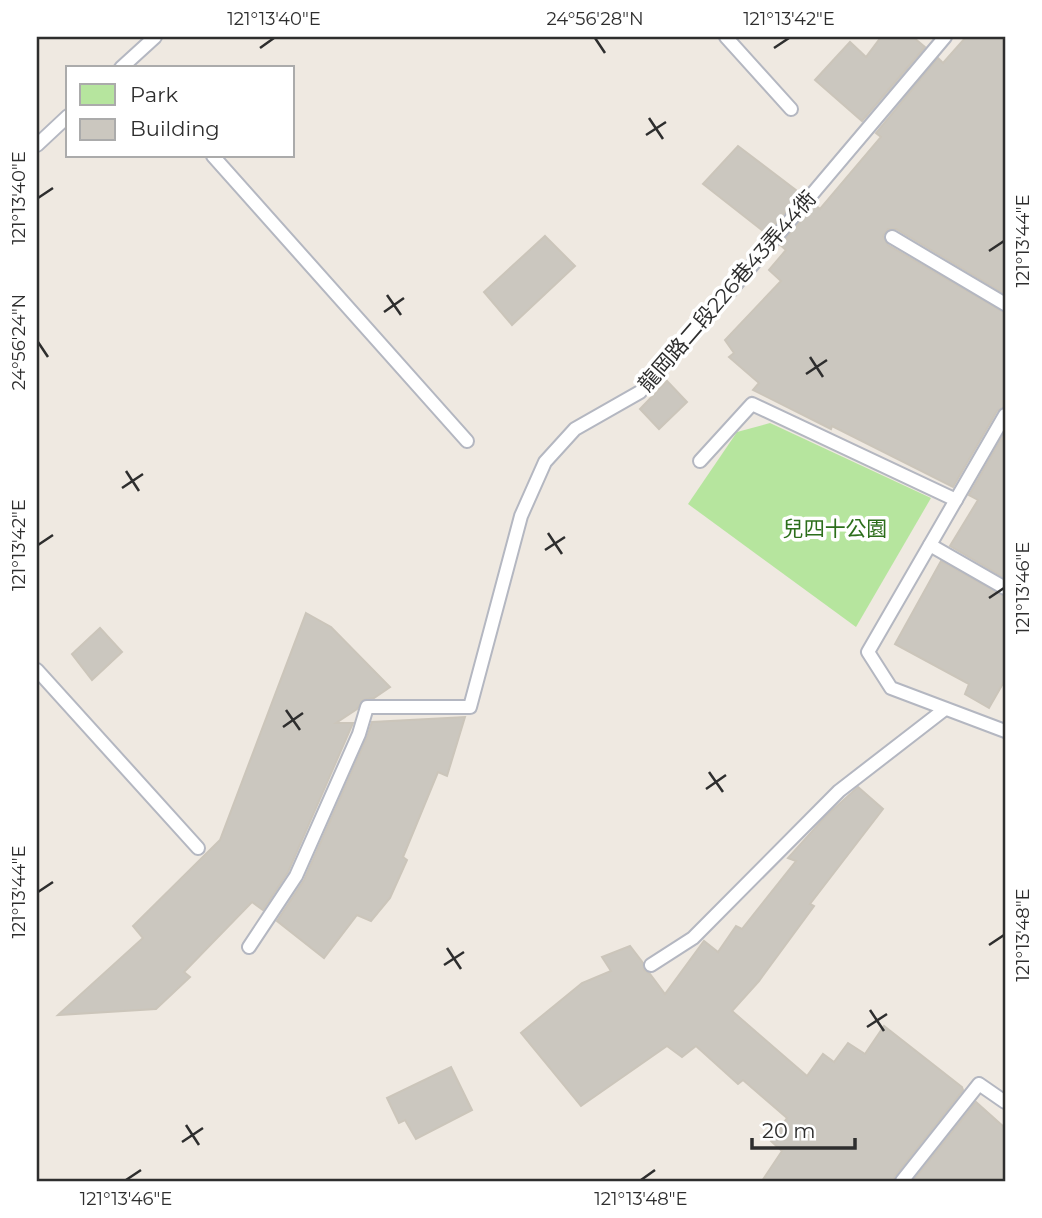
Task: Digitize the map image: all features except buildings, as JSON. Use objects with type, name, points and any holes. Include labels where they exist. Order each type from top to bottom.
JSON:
[{"type":"lane","points":[[128,66],[155,37]]},
{"type":"lane","points":[[726,37],[791,109]]},
{"type":"lane","name":"龍岡路二段226巷43弄44衖","points":[[249,947],[296,876],[359,734],[367,707],[470,707],[521,516],[545,462],[575,429],[640,392],[726,296],[945,37]]},
{"type":"lane","points":[[37,145],[66,118]]},
{"type":"lane","points":[[216,158],[467,441]]},
{"type":"lane","points":[[892,237],[1005,304]]},
{"type":"lane","points":[[700,461],[752,404],[956,500]]},
{"type":"lane","points":[[1005,415],[868,652],[891,688],[1005,731]]},
{"type":"lane","points":[[930,545],[1005,588]]},
{"type":"lane","points":[[37,670],[198,848]]},
{"type":"lane","points":[[651,965],[692,938],[839,791],[944,709]]},
{"type":"lane","points":[[902,1181],[979,1084],[1005,1102]]},
{"type":"green space","name":"兒四十公園","points":[[770,423],[931,498],[856,627],[688,504],[737,432]]}]
